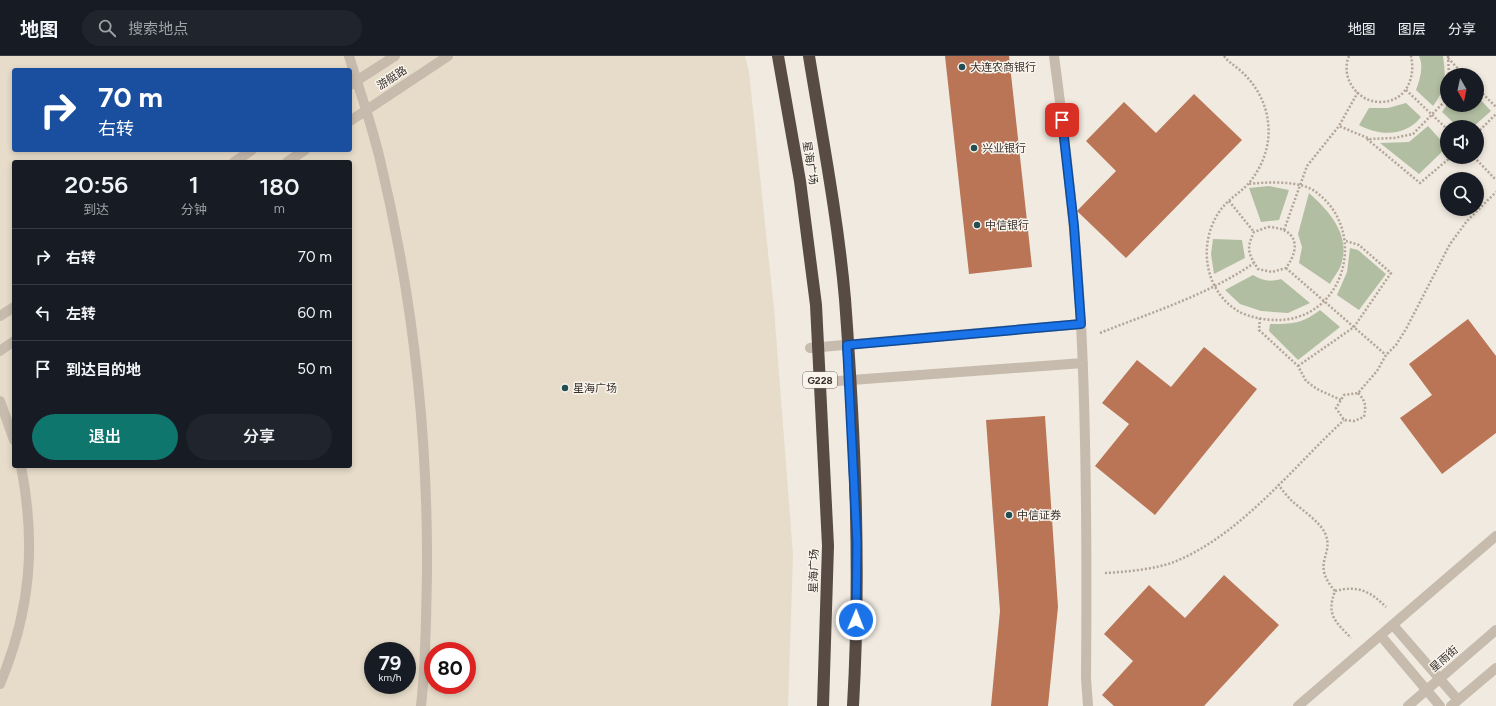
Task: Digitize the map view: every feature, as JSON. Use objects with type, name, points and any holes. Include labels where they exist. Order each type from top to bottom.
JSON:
[{"type":"highway","name":"星海广场","points":[[778,56],[800,181],[816,305],[814,348],[828,546],[823,706]]},
{"type":"highway","name":"星海广场","points":[[809,56],[829,182],[844,298],[857,543],[852,706]]},
{"type":"street","points":[[349,56],[351,68]]},
{"type":"street","name":"游艇路","points":[[353,83],[395,56]]},
{"type":"street","name":"游艇路","points":[[352,119],[448,56]]},
{"type":"street","points":[[1054,56],[1074,226],[1082,340],[1086,574],[1086,678],[1088,706]]},
{"type":"street","points":[[353,83],[365,111],[381,162],[410,308],[419,389],[425,464],[427,542],[426,617],[421,706]]},
{"type":"street","points":[[237,160],[249,152]]},
{"type":"street","points":[[290,160],[302,152]]},
{"type":"street","points":[[0,316],[12,307]]},
{"type":"street","points":[[814,348],[1081,324]]},
{"type":"street","points":[[0,351],[12,342]]},
{"type":"street","points":[[816,383],[1083,363]]},
{"type":"street","points":[[0,401],[12,434]]},
{"type":"street","points":[[0,684],[12,655],[25,605],[27,585],[30,553],[28,509],[21,468]]},
{"type":"street","points":[[1298,706],[1364,651],[1496,536]]},
{"type":"street","points":[[1396,622],[1440,679],[1455,703],[1496,668]]},
{"type":"street","name":"星雨街","points":[[1408,706],[1496,630]]},
{"type":"street","points":[[1381,636],[1440,706]]},
{"type":"path","points":[[1224,56],[1243,72],[1260,93],[1268,121],[1268,148],[1259,168],[1248,184],[1222,208],[1212,225],[1206,248],[1208,269],[1219,295],[1239,311],[1267,320],[1289,320],[1308,314],[1325,301],[1337,284],[1344,264],[1346,241],[1340,221],[1331,206],[1315,191],[1299,186],[1269,181],[1248,184]]},
{"type":"path","points":[[1349,56],[1347,75],[1352,87],[1365,98],[1380,102],[1393,99],[1406,90],[1412,80],[1413,65],[1411,56]]},
{"type":"path","points":[[1448,57],[1449,68]]},
{"type":"path","points":[[1448,57],[1458,68]]},
{"type":"path","points":[[1406,90],[1440,122]]},
{"type":"path","points":[[1284,230],[1307,166],[1339,126],[1358,92]]},
{"type":"path","points":[[1484,95],[1496,107]]},
{"type":"path","points":[[1339,126],[1370,139],[1394,138],[1413,134],[1440,107]]},
{"type":"path","points":[[1484,126],[1496,114]]},
{"type":"path","points":[[1365,137],[1420,183],[1443,164]]},
{"type":"path","points":[[1481,164],[1496,180]]},
{"type":"path","points":[[1344,420],[1336,408],[1344,395],[1358,393],[1377,371],[1386,355],[1396,345],[1406,329],[1450,244],[1467,221],[1496,192]]},
{"type":"path","points":[[1229,201],[1254,232]]},
{"type":"path","points":[[1268,227],[1288,232],[1294,240],[1295,250],[1286,268],[1272,272],[1258,269],[1250,257],[1248,245],[1254,232],[1268,227]]},
{"type":"path","points":[[1298,366],[1354,327],[1391,274],[1359,245],[1346,241]]},
{"type":"path","points":[[1082,340],[1214,286],[1241,272],[1254,263]]},
{"type":"path","points":[[1286,268],[1386,355]]},
{"type":"path","points":[[1260,318],[1259,330],[1298,366],[1306,381],[1317,389],[1341,400]]},
{"type":"path","points":[[1086,574],[1128,572],[1173,562],[1209,544],[1234,526],[1344,420],[1354,421],[1364,417],[1366,406],[1364,399],[1358,393]]},
{"type":"path","points":[[1278,484],[1292,501],[1303,508],[1325,533],[1327,547],[1323,573],[1326,580],[1335,591]]},
{"type":"path","points":[[1335,591],[1357,589],[1369,592],[1396,622]]},
{"type":"path","points":[[1335,591],[1331,602],[1331,611],[1335,622],[1364,651]]},
{"type":"green space","points":[[1419,56],[1443,56],[1445,68],[1440,68],[1440,94],[1433,106],[1416,90],[1420,77]]},
{"type":"green space","points":[[1406,103],[1421,117],[1415,124],[1407,128],[1392,133],[1383,133],[1367,129],[1359,125],[1369,108],[1388,108]]},
{"type":"green space","points":[[1484,104],[1491,111],[1481,120],[1451,120],[1442,112],[1484,112]]},
{"type":"green space","points":[[1428,126],[1440,139],[1440,154],[1419,174],[1380,143],[1409,142]]},
{"type":"green space","points":[[1269,186],[1289,190],[1279,220],[1261,222],[1249,188]]},
{"type":"green space","points":[[1309,193],[1331,216],[1341,234],[1343,254],[1341,265],[1330,284],[1299,263],[1302,247],[1298,234]]},
{"type":"green space","points":[[1213,239],[1242,240],[1245,258],[1214,274],[1211,254]]},
{"type":"green space","points":[[1350,248],[1358,250],[1386,274],[1359,310],[1337,295],[1347,272]]},
{"type":"green space","points":[[1253,275],[1260,279],[1267,280],[1281,279],[1310,303],[1288,313],[1261,311],[1240,304],[1225,290]]},
{"type":"green space","points":[[1320,310],[1340,327],[1298,360],[1269,331],[1270,324],[1285,324],[1302,321]]},
{"type":"shaded area","name":"星海广场","points":[[0,56],[745,56],[749,72],[774,309],[793,555],[788,706],[0,706]]},
{"type":"building","points":[[945,56],[1009,56],[1032,267],[969,274]]},
{"type":"building","points":[[1194,94],[1242,140],[1126,258],[1077,211],[1116,171],[1086,141],[1124,102],[1156,133]]},
{"type":"building","points":[[1468,319],[1496,356],[1496,433],[1442,474],[1400,418],[1432,395],[1409,364]]},
{"type":"building","points":[[1204,347],[1257,389],[1155,515],[1095,466],[1129,424],[1102,403],[1137,360],[1171,387]]},
{"type":"building","points":[[1045,416],[1058,607],[1048,706],[991,706],[1000,611],[986,420]]},
{"type":"building","points":[[1224,575],[1279,625],[1204,706],[1114,706],[1102,695],[1133,661],[1104,634],[1149,585],[1185,618]]},
{"type":"place","name":"大连农商银行","points":[[962,67]]},
{"type":"place","name":"兴业银行","points":[[974,148]]},
{"type":"place","name":"中信银行","points":[[977,225]]},
{"type":"place","name":"星海广场","points":[[565,388]]},
{"type":"place","name":"中信证券","points":[[1009,515]]},
{"type":"route","points":[[856,620],[857,543],[847,345],[1081,324],[1074,226],[1062,120]]}]
